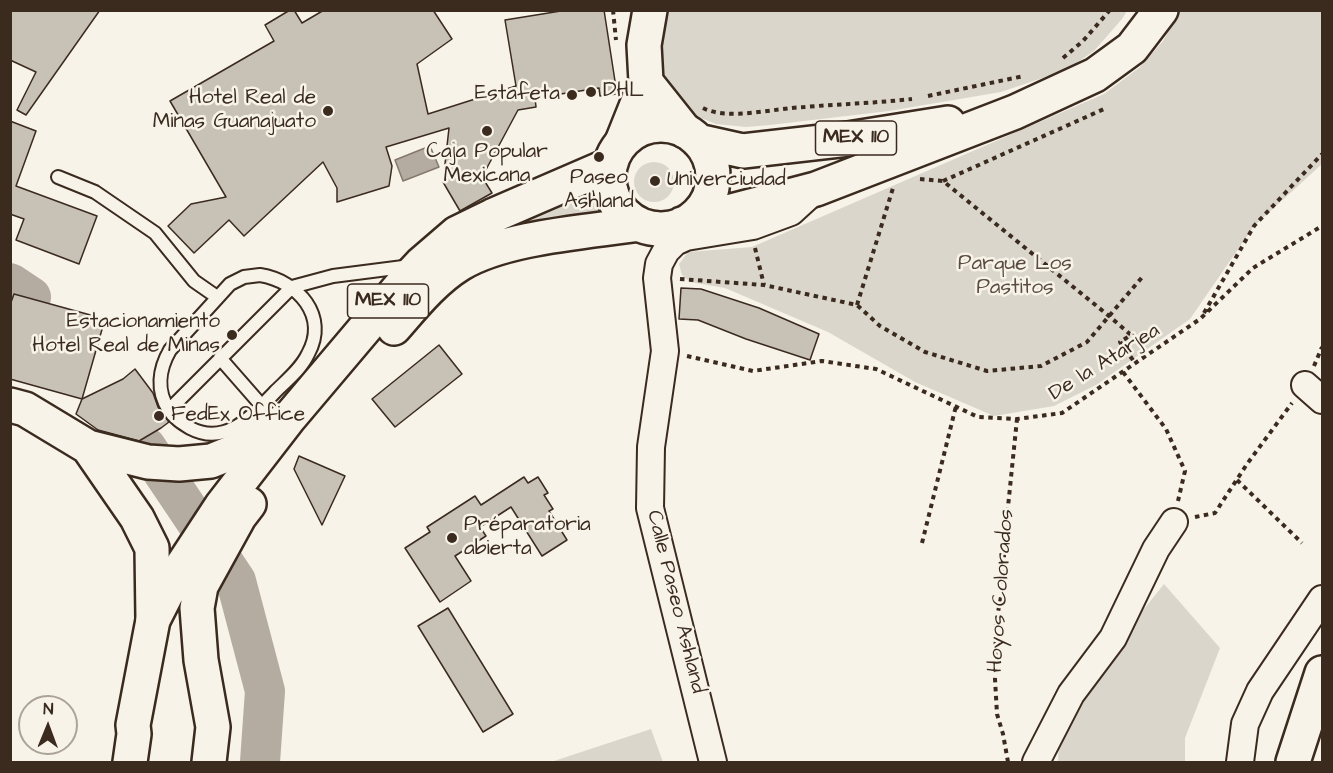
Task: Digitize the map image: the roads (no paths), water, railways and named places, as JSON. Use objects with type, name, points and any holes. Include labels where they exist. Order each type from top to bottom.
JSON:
[{"type":"main road","points":[[639,224],[627,217],[618,206],[610,186],[616,153],[646,82],[644,45],[650,10]]},
{"type":"main road","name":"MEX 110","points":[[231,511],[418,300],[440,278],[461,264],[488,252],[518,243],[639,224],[658,229],[816,189],[1015,112],[1095,75],[1132,48],[1161,10]]},
{"type":"main road","points":[[646,82],[692,125],[708,154],[712,170],[712,187],[706,202],[696,215],[682,224]]},
{"type":"main road","name":"MEX 110","points":[[134,735],[153,620],[188,581],[231,511],[276,412],[421,264],[457,233],[616,153],[636,131],[652,126],[692,125],[743,151],[848,139],[1015,112]]},
{"type":"main road","points":[[10,405],[25,410],[88,447],[148,462],[169,464],[211,461],[243,448],[276,412]]},
{"type":"main road","points":[[88,447],[137,518],[153,548],[153,620]]},
{"type":"main road","name":"MEX 110","points":[[188,581],[197,608],[209,736]]},
{"type":"main road","points":[[1293,762],[1323,673]]},
{"type":"street","name":"Calle Paseo Ashland","points":[[713,762],[650,508],[651,447],[665,351],[657,278],[659,264],[666,251],[675,242],[686,237],[753,226],[791,212],[816,189]]},
{"type":"street","points":[[1036,762],[1071,694],[1113,638],[1156,549],[1174,522]]},
{"type":"street","points":[[1240,762],[1245,724],[1260,691],[1323,599]]},
{"type":"lane","points":[[58,177],[95,192],[154,233],[195,281],[217,297]]},
{"type":"lane","points":[[169,410],[292,287],[333,276],[421,264]]},
{"type":"lane","points":[[260,275],[274,277],[292,287],[298,291],[309,307],[314,324],[313,340],[308,354],[276,412],[250,418],[236,428],[216,434],[196,430],[181,423],[169,410],[162,395],[160,378],[164,360],[170,350],[230,284],[260,275]]},
{"type":"lane","points":[[220,358],[276,412]]},
{"type":"waterway","points":[[10,283],[31,297]]},
{"type":"waterway","points":[[146,447],[236,581],[265,691],[260,762]]},
{"type":"place","name":"DHL","points":[[591,92]]},
{"type":"place","name":"Estafeta","points":[[572,95]]},
{"type":"place","name":"Hotel Real de Minas Guanajuato","points":[[328,111]]},
{"type":"place","name":"Caja Popular Mexicana","points":[[487,131]]},
{"type":"place","name":"Paseo Ashland","points":[[599,157]]},
{"type":"place","name":"Univerciudad","points":[[655,181]]},
{"type":"place","name":"Estacionamiento Hotel Real de Minas","points":[[232,335]]},
{"type":"place","name":"FedEx Office","points":[[159,416]]},
{"type":"place","name":"Préparatoria abierta","points":[[452,538]]},
{"type":"park label","name":"Parque Los Pastitos","points":[[1015,277]]}]
